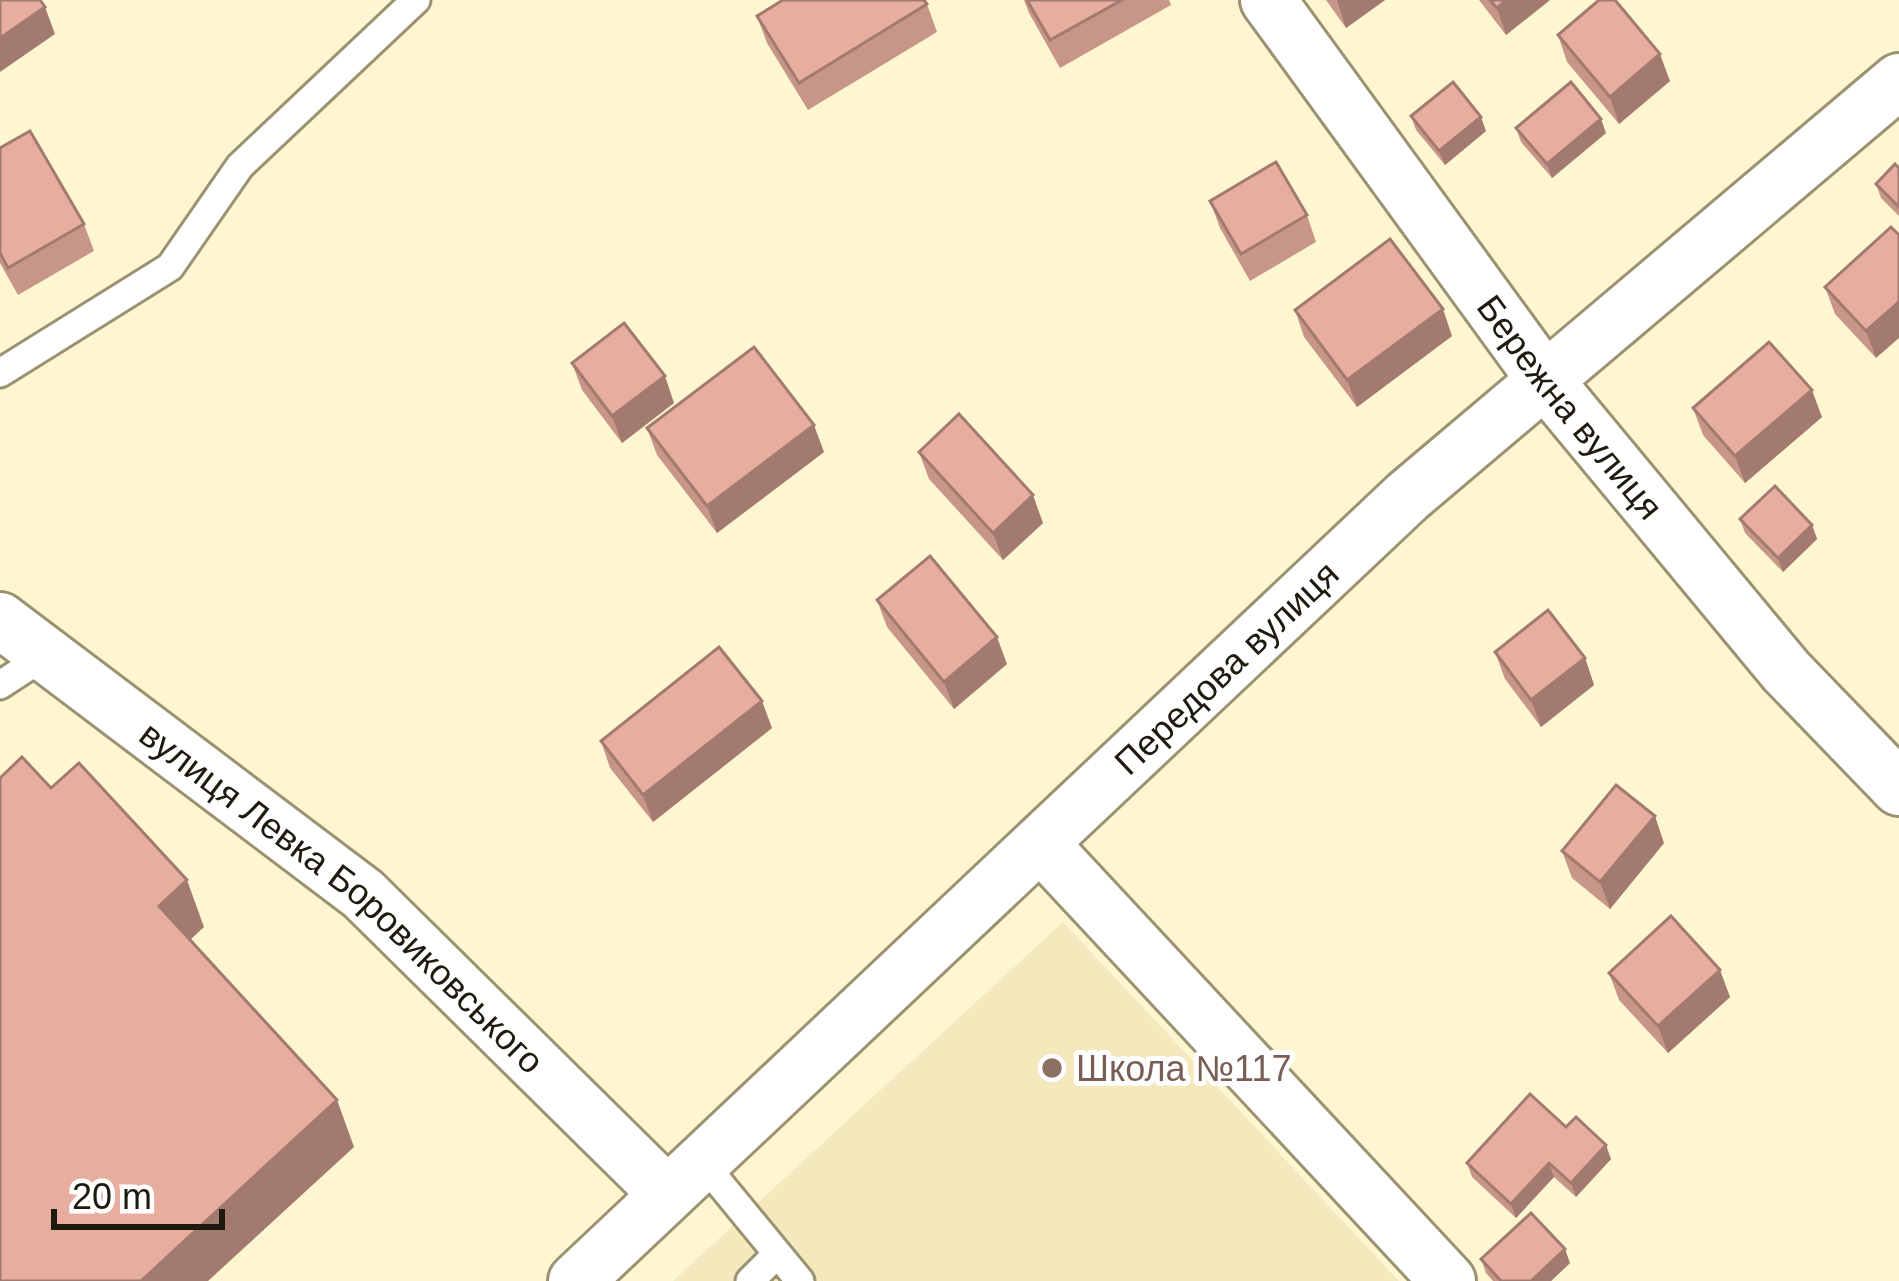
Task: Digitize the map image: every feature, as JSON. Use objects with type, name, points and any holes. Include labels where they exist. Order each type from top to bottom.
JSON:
[{"type":"street","name":"Бережна вулиця","points":[[1268,0],[1544,379],[1786,671],[1899,788]]},
{"type":"street","name":"Передова вулиця","points":[[576,1281],[1408,496],[1899,81]]},
{"type":"street","name":"вулиця Левка Боровиковського","points":[[0,620],[363,894],[685,1178]]},
{"type":"street","points":[[1041,844],[1448,1281]]},
{"type":"lane","points":[[0,374],[170,267],[240,166],[416,0]]},
{"type":"lane","points":[[0,685],[46,655]]},
{"type":"lane","points":[[685,1178],[777,1254],[800,1281]]},
{"type":"lane","points":[[750,1281],[777,1254]]},
{"type":"shaded area","name":"Школа №117","points":[[1063,922],[1399,1281],[673,1281]]},
{"type":"building","points":[[0,0],[40,0],[45,7],[0,38]]},
{"type":"building","points":[[783,0],[924,0],[927,4],[799,83],[757,16]]},
{"type":"building","points":[[1027,0],[1122,0],[1050,40]]},
{"type":"building","points":[[1599,0],[1615,0],[1660,54],[1610,97],[1558,35]]},
{"type":"building","points":[[1453,82],[1481,117],[1439,151],[1411,116]]},
{"type":"building","points":[[1571,82],[1601,119],[1547,164],[1516,128]]},
{"type":"building","points":[[30,131],[84,224],[8,268],[0,253],[0,148]]},
{"type":"building","points":[[1276,162],[1307,215],[1241,254],[1210,201]]},
{"type":"building","points":[[1895,164],[1899,168],[1899,207],[1876,184]]},
{"type":"building","points":[[1891,227],[1899,235],[1899,302],[1866,331],[1825,287]]},
{"type":"building","points":[[1390,239],[1443,309],[1347,380],[1295,310]]},
{"type":"building","points":[[624,323],[665,376],[612,416],[572,363]]},
{"type":"building","points":[[1769,342],[1812,390],[1735,456],[1693,408]]},
{"type":"building","points":[[754,347],[814,425],[707,506],[647,428]]},
{"type":"building","points":[[959,414],[1033,495],[993,533],[919,452]]},
{"type":"building","points":[[1775,486],[1812,525],[1778,558],[1740,519]]},
{"type":"building","points":[[930,556],[997,637],[944,682],[877,600]]},
{"type":"building","points":[[1548,610],[1585,658],[1531,700],[1495,652]]},
{"type":"building","points":[[719,647],[762,701],[643,795],[601,741]]},
{"type":"building","points":[[22,757],[51,788],[79,763],[187,880],[159,906],[337,1100],[141,1281],[0,1281],[0,778]]},
{"type":"building","points":[[1616,785],[1655,816],[1600,882],[1562,851]]},
{"type":"building","points":[[1671,916],[1720,970],[1658,1026],[1609,973]]},
{"type":"building","points":[[1530,1094],[1566,1127],[1576,1117],[1606,1145],[1571,1183],[1549,1163],[1511,1204],[1467,1163]]},
{"type":"building","points":[[1531,1213],[1565,1249],[1531,1281],[1501,1281],[1481,1259]]},
{"type":"place","name":"Школа №117","points":[[1052,1068]]}]
